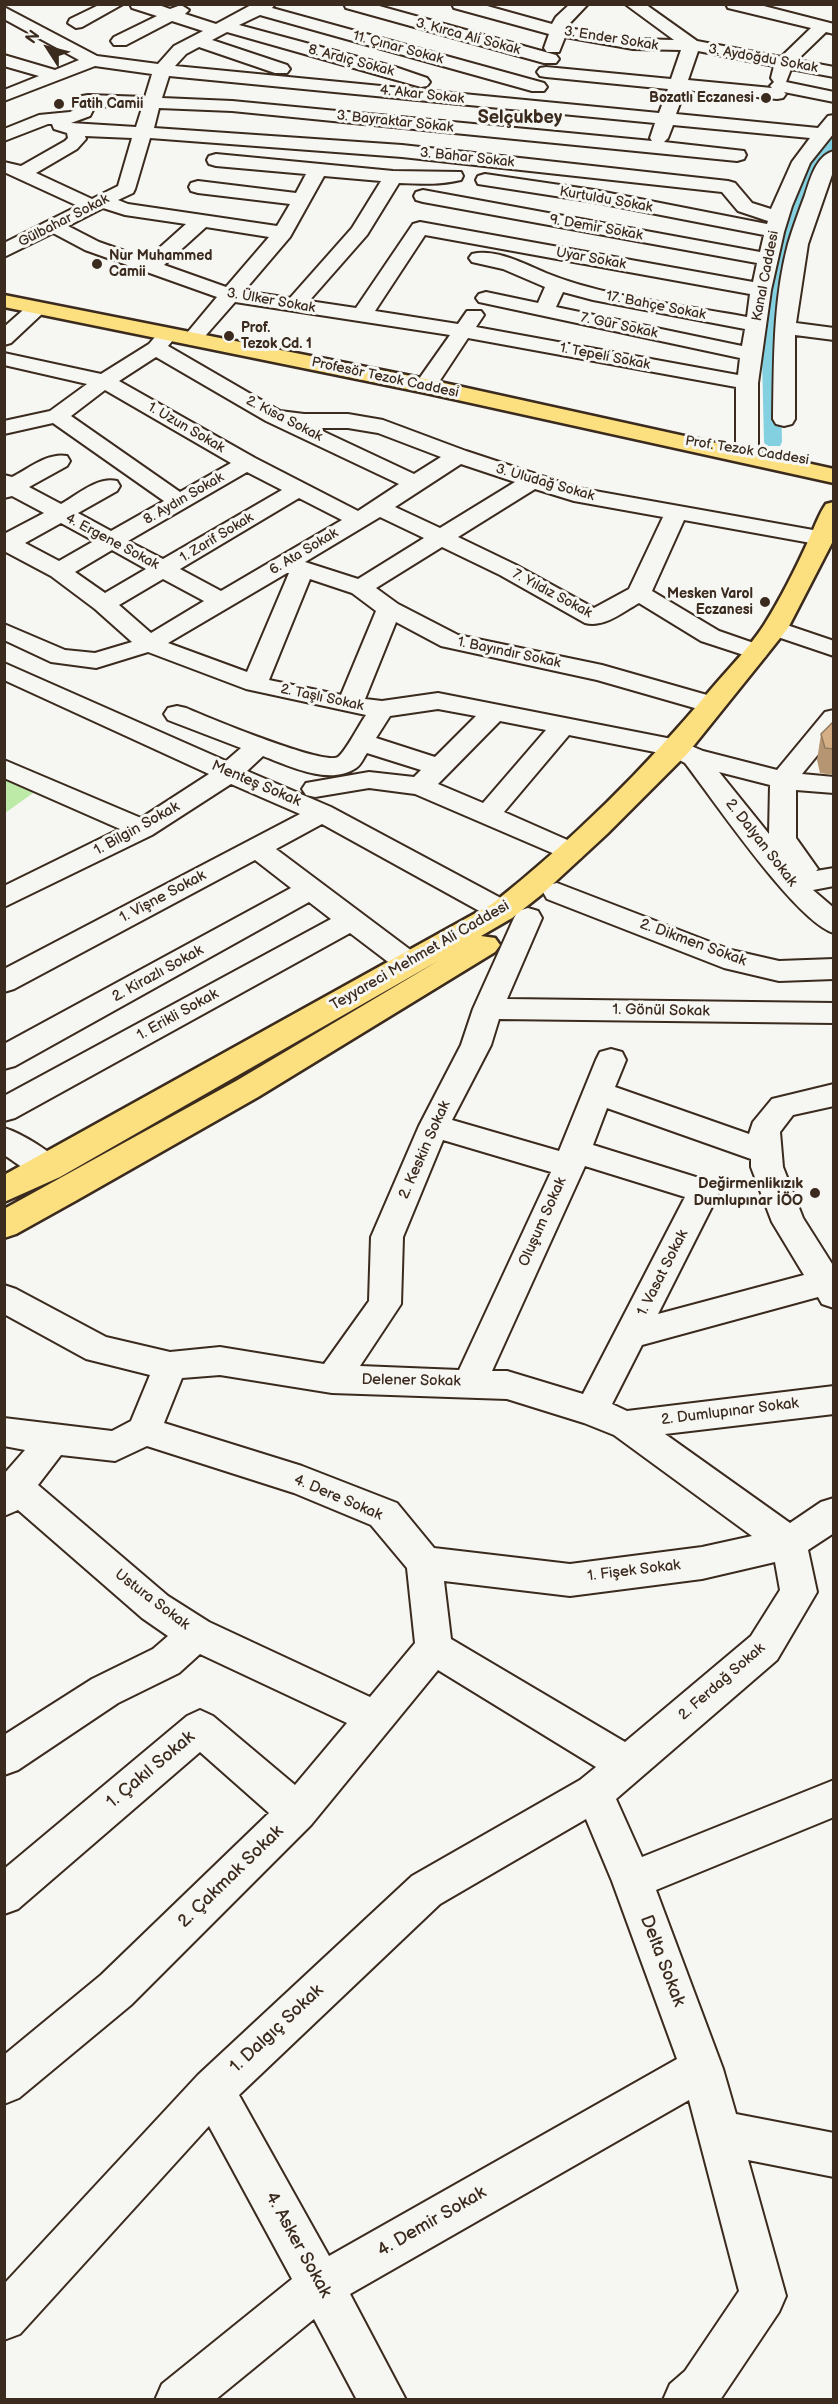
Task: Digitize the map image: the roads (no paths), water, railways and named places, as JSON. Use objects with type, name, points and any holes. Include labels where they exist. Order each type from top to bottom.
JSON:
[{"type":"main road","name":"Profesör Tezok Caddesi","points":[[4,301],[162,341],[192,339],[660,437]]},
{"type":"main road","name":"Prof. Tezok Caddesi","points":[[660,437],[747,448],[834,466]]},
{"type":"main road","points":[[660,437],[740,458],[834,476]]},
{"type":"main road","name":"Teyyareci Mehmet Ali Caddesi","points":[[4,1190],[48,1168],[410,964],[515,915],[557,892],[686,753],[785,631],[828,547],[834,509]]},
{"type":"main road","name":"Teyyareci Mehmet Ali Caddesi","points":[[4,1225],[100,1172],[402,996],[515,915],[531,888],[686,753],[712,705],[756,652],[785,631]]},
{"type":"street","points":[[76,23],[115,4]]},
{"type":"street","name":"8. Ardıç Sokak","points":[[138,4],[222,29],[389,71],[482,101]]},
{"type":"street","points":[[120,41],[191,4]]},
{"type":"street","name":"3. Kırca Ali Sokak","points":[[352,4],[450,32],[545,72]]},
{"type":"street","points":[[525,105],[545,72],[562,21],[580,4]]},
{"type":"street","name":"3. Aydoğdu Sokak","points":[[633,4],[692,45],[834,72]]},
{"type":"street","points":[[734,4],[828,27]]},
{"type":"street","name":"3. Ender Sokak","points":[[462,5],[559,31],[621,43],[666,47],[692,45]]},
{"type":"street","points":[[514,19],[535,6]]},
{"type":"street","name":"Gülbahar Sokak","points":[[4,251],[126,189],[162,70],[180,50],[262,7]]},
{"type":"street","name":"11. Çınar Sokak","points":[[262,7],[417,53],[545,72]]},
{"type":"street","points":[[8,17],[34,9]]},
{"type":"street","points":[[389,71],[483,11]]},
{"type":"street","points":[[747,24],[763,11]]},
{"type":"street","points":[[8,17],[93,61]]},
{"type":"street","points":[[767,129],[783,64],[828,27]]},
{"type":"street","points":[[715,50],[731,37]]},
{"type":"street","points":[[200,41],[330,86]]},
{"type":"street","points":[[656,147],[692,45]]},
{"type":"street","points":[[4,60],[56,76]]},
{"type":"street","points":[[4,98],[93,61]]},
{"type":"street","name":"4. Akar Sokak","points":[[93,61],[162,70],[767,129],[828,127]]},
{"type":"street","points":[[545,72],[678,84],[778,90],[796,88],[834,97]]},
{"type":"street","points":[[213,135],[249,78]]},
{"type":"street","name":"3. Bahar Sokak","points":[[4,98],[45,119],[75,130],[213,135],[498,161],[728,187]]},
{"type":"street","name":"3. Bayraktar Sokak","points":[[45,119],[74,117],[84,112],[88,100],[152,101],[232,106],[738,155]]},
{"type":"street","points":[[472,130],[482,101]]},
{"type":"street","points":[[4,136],[45,119]]},
{"type":"street","points":[[745,127],[728,187],[745,207],[776,225]]},
{"type":"street","name":"Kanal Caddesi","points":[[747,448],[747,383],[761,290],[776,225],[801,162],[828,127]]},
{"type":"street","points":[[23,173],[71,145],[77,139],[75,130]]},
{"type":"street","points":[[498,161],[509,134]]},
{"type":"street","points":[[178,217],[232,137]]},
{"type":"street","name":"Kanal Caddesi","points":[[784,419],[785,328],[798,244],[825,191],[822,171],[834,156]]},
{"type":"street","points":[[456,176],[463,158]]},
{"type":"street","name":"Kurtuldu Sokak","points":[[216,160],[393,177],[433,179],[456,176],[776,225]]},
{"type":"street","points":[[4,165],[98,204],[283,233]]},
{"type":"street","points":[[192,339],[283,233],[318,170]]},
{"type":"street","points":[[294,306],[360,231],[393,177]]},
{"type":"street","points":[[198,187],[303,200]]},
{"type":"street","name":"9. Demir Sokak","points":[[423,196],[768,259]]},
{"type":"street","points":[[555,252],[594,196]]},
{"type":"street","points":[[150,267],[201,221]]},
{"type":"street","name":"3. Ülker Sokak","points":[[54,226],[92,246],[231,296],[464,330]]},
{"type":"street","points":[[14,228],[33,236]]},
{"type":"street","points":[[361,316],[415,237]]},
{"type":"street","name":"Uyar Sokak","points":[[415,237],[555,252],[761,290]]},
{"type":"street","name":"17. Bahçe Sokak","points":[[415,237],[508,264],[556,284],[592,294],[756,326]]},
{"type":"street","points":[[425,386],[508,264]]},
{"type":"street","points":[[545,310],[556,284]]},
{"type":"street","name":"7. Gür Sokak","points":[[486,298],[752,354]]},
{"type":"street","points":[[4,339],[37,308]]},
{"type":"street","points":[[785,328],[833,332]]},
{"type":"street","name":"1. Tepeli Sokak","points":[[464,330],[747,383]]},
{"type":"street","points":[[4,437],[44,420],[162,341]]},
{"type":"street","name":"2. Kısa Sokak","points":[[162,341],[274,416],[416,483]]},
{"type":"street","name":"1. Uzun Sokak","points":[[4,359],[104,381],[247,463],[299,489],[368,513]]},
{"type":"street","points":[[4,412],[44,420],[137,470],[180,502]]},
{"type":"street","name":"3. Uludağ Sokak","points":[[274,416],[304,421],[348,421],[383,428],[530,482],[574,494],[677,511],[828,547]]},
{"type":"street","points":[[4,428],[44,420]]},
{"type":"street","name":"6. Ata Sokak","points":[[4,631],[60,657],[96,661],[149,644],[221,602],[293,566],[368,513],[458,456]]},
{"type":"street","points":[[7,487],[59,462]]},
{"type":"street","name":"8. Aydın Sokak","points":[[59,571],[247,463]]},
{"type":"street","points":[[360,588],[530,482]]},
{"type":"street","points":[[6,542],[109,486]]},
{"type":"street","name":"4. Ergene Sokak","points":[[7,487],[221,602]]},
{"type":"street","name":"1. Zarif Sokak","points":[[104,604],[299,489]]},
{"type":"street","points":[[677,511],[639,593],[710,636],[756,652]]},
{"type":"street","name":"7. Yıldız Sokak","points":[[368,513],[440,539],[508,570],[594,618],[639,593]]},
{"type":"street","name":"2. Taşlı Sokak","points":[[6,542],[59,571],[104,604],[149,644],[255,684],[350,705],[382,709],[438,701],[686,753]]},
{"type":"street","points":[[255,684],[293,566]]},
{"type":"street","name":"1. Bayındır Sokak","points":[[293,566],[360,588],[389,609],[450,641],[602,673],[712,705]]},
{"type":"street","points":[[350,705],[389,609]]},
{"type":"street","points":[[785,631],[832,646]]},
{"type":"street","name":"Menteş Sokak","points":[[4,670],[322,813],[515,915]]},
{"type":"street","points":[[177,714],[298,760],[332,768],[348,762],[382,709]]},
{"type":"street","points":[[281,795],[369,780],[430,776],[494,713]]},
{"type":"street","points":[[783,780],[834,718]]},
{"type":"street","points":[[487,815],[564,726]]},
{"type":"street","points":[[361,741],[430,776],[487,815],[571,852]]},
{"type":"street","name":"1. Bilgin Sokak","points":[[4,898],[143,829],[231,774],[259,746]]},
{"type":"street","points":[[686,753],[783,780],[834,785]]},
{"type":"street","name":"2. Dalyan Sokak","points":[[686,753],[803,897],[834,924]]},
{"type":"street","points":[[4,768],[143,829]]},
{"type":"street","name":"2. Dalyan Sokak","points":[[783,780],[782,839],[823,879],[834,900]]},
{"type":"street","name":"1. Vişne Sokak","points":[[4,982],[322,813]]},
{"type":"street","points":[[257,848],[410,964]]},
{"type":"street","name":"2. Kirazlı Sokak","points":[[4,1058],[311,890]]},
{"type":"street","name":"2. Dikmen Sokak","points":[[557,892],[724,958],[779,972],[834,969]]},
{"type":"street","name":"2. Keskin Sokak","points":[[332,1379],[385,1304],[387,1237],[434,1126],[476,1045],[515,915]]},
{"type":"street","name":"1. Erikli Sokak","points":[[4,1110],[351,920]]},
{"type":"street","name":"1. Gönül Sokak","points":[[488,1009],[834,1013]]},
{"type":"street","name":"Oluşum Sokak","points":[[470,1383],[572,1158],[611,1060]]},
{"type":"street","points":[[599,1093],[766,1152]]},
{"type":"street","points":[[631,1335],[830,1289],[788,1222],[767,1167],[764,1130],[783,1107],[834,1095]]},
{"type":"street","name":"1. Vasat Sokak","points":[[434,1126],[704,1191],[592,1411]]},
{"type":"street","points":[[4,1139],[48,1168]]},
{"type":"street","name":"Delener Sokak","points":[[4,1298],[98,1349],[170,1366],[220,1361],[332,1379],[507,1385],[592,1411],[626,1425],[789,1543]]},
{"type":"street","points":[[4,1432],[53,1440],[115,1446],[144,1431],[170,1366]]},
{"type":"street","name":"2. Dumlupınar Sokak","points":[[626,1425],[834,1400]]},
{"type":"street","name":"4. Dere Sokak","points":[[144,1431],[302,1481],[384,1514],[424,1563]]},
{"type":"street","points":[[10,1494],[53,1440]]},
{"type":"street","name":"Ustura Sokak","points":[[4,1757],[105,1691],[166,1661],[196,1634],[155,1606],[10,1494]]},
{"type":"street","name":"1. Fişek Sokak","points":[[424,1563],[570,1580],[702,1563],[789,1543],[834,1514]]},
{"type":"street","name":"2. Ferdağ Sokak","points":[[594,1793],[764,1648],[799,1592],[789,1543]]},
{"type":"street","points":[[424,1563],[435,1648],[626,1764]]},
{"type":"street","points":[[196,1634],[376,1718]]},
{"type":"street","name":"2. Çakmak Sokak","points":[[4,2083],[116,1990],[297,1812],[435,1648]]},
{"type":"street","name":"1. Çakıl Sokak","points":[[4,1895],[200,1728],[297,1812]]},
{"type":"street","name":"Delta Sokak","points":[[594,1793],[632,1880],[702,2069],[763,2296],[701,2387],[686,2400]]},
{"type":"street","name":"1. Dalgıç Sokak","points":[[4,2318],[213,2090],[426,1890],[594,1793]]},
{"type":"street","points":[[632,1880],[834,1798]]},
{"type":"street","name":"4. Demir Sokak","points":[[178,2400],[321,2285],[702,2069]]},
{"type":"street","name":"4. Asker Sokak","points":[[213,2090],[383,2400]]},
{"type":"street","points":[[720,2133],[834,2155]]},
{"type":"waterway","points":[[773,442],[770,317],[785,243],[802,195],[812,168],[834,139]]},
{"type":"place","name":"Bozatlı Eczanesi","points":[[766,98]]},
{"type":"place","name":"Fatih Camii","points":[[59,104]]},
{"type":"place","name":"Nur Muhammed Camii","points":[[97,264]]},
{"type":"place","name":"Prof. Tezok Cd. 1","points":[[229,336]]},
{"type":"place","name":"Mesken Varol Eczanesi","points":[[765,602]]},
{"type":"place","name":"Değirmenlikızık Dumlupınar İÖO","points":[[815,1193]]},
{"type":"district","name":"Selçukbey","points":[[520,118]]}]
